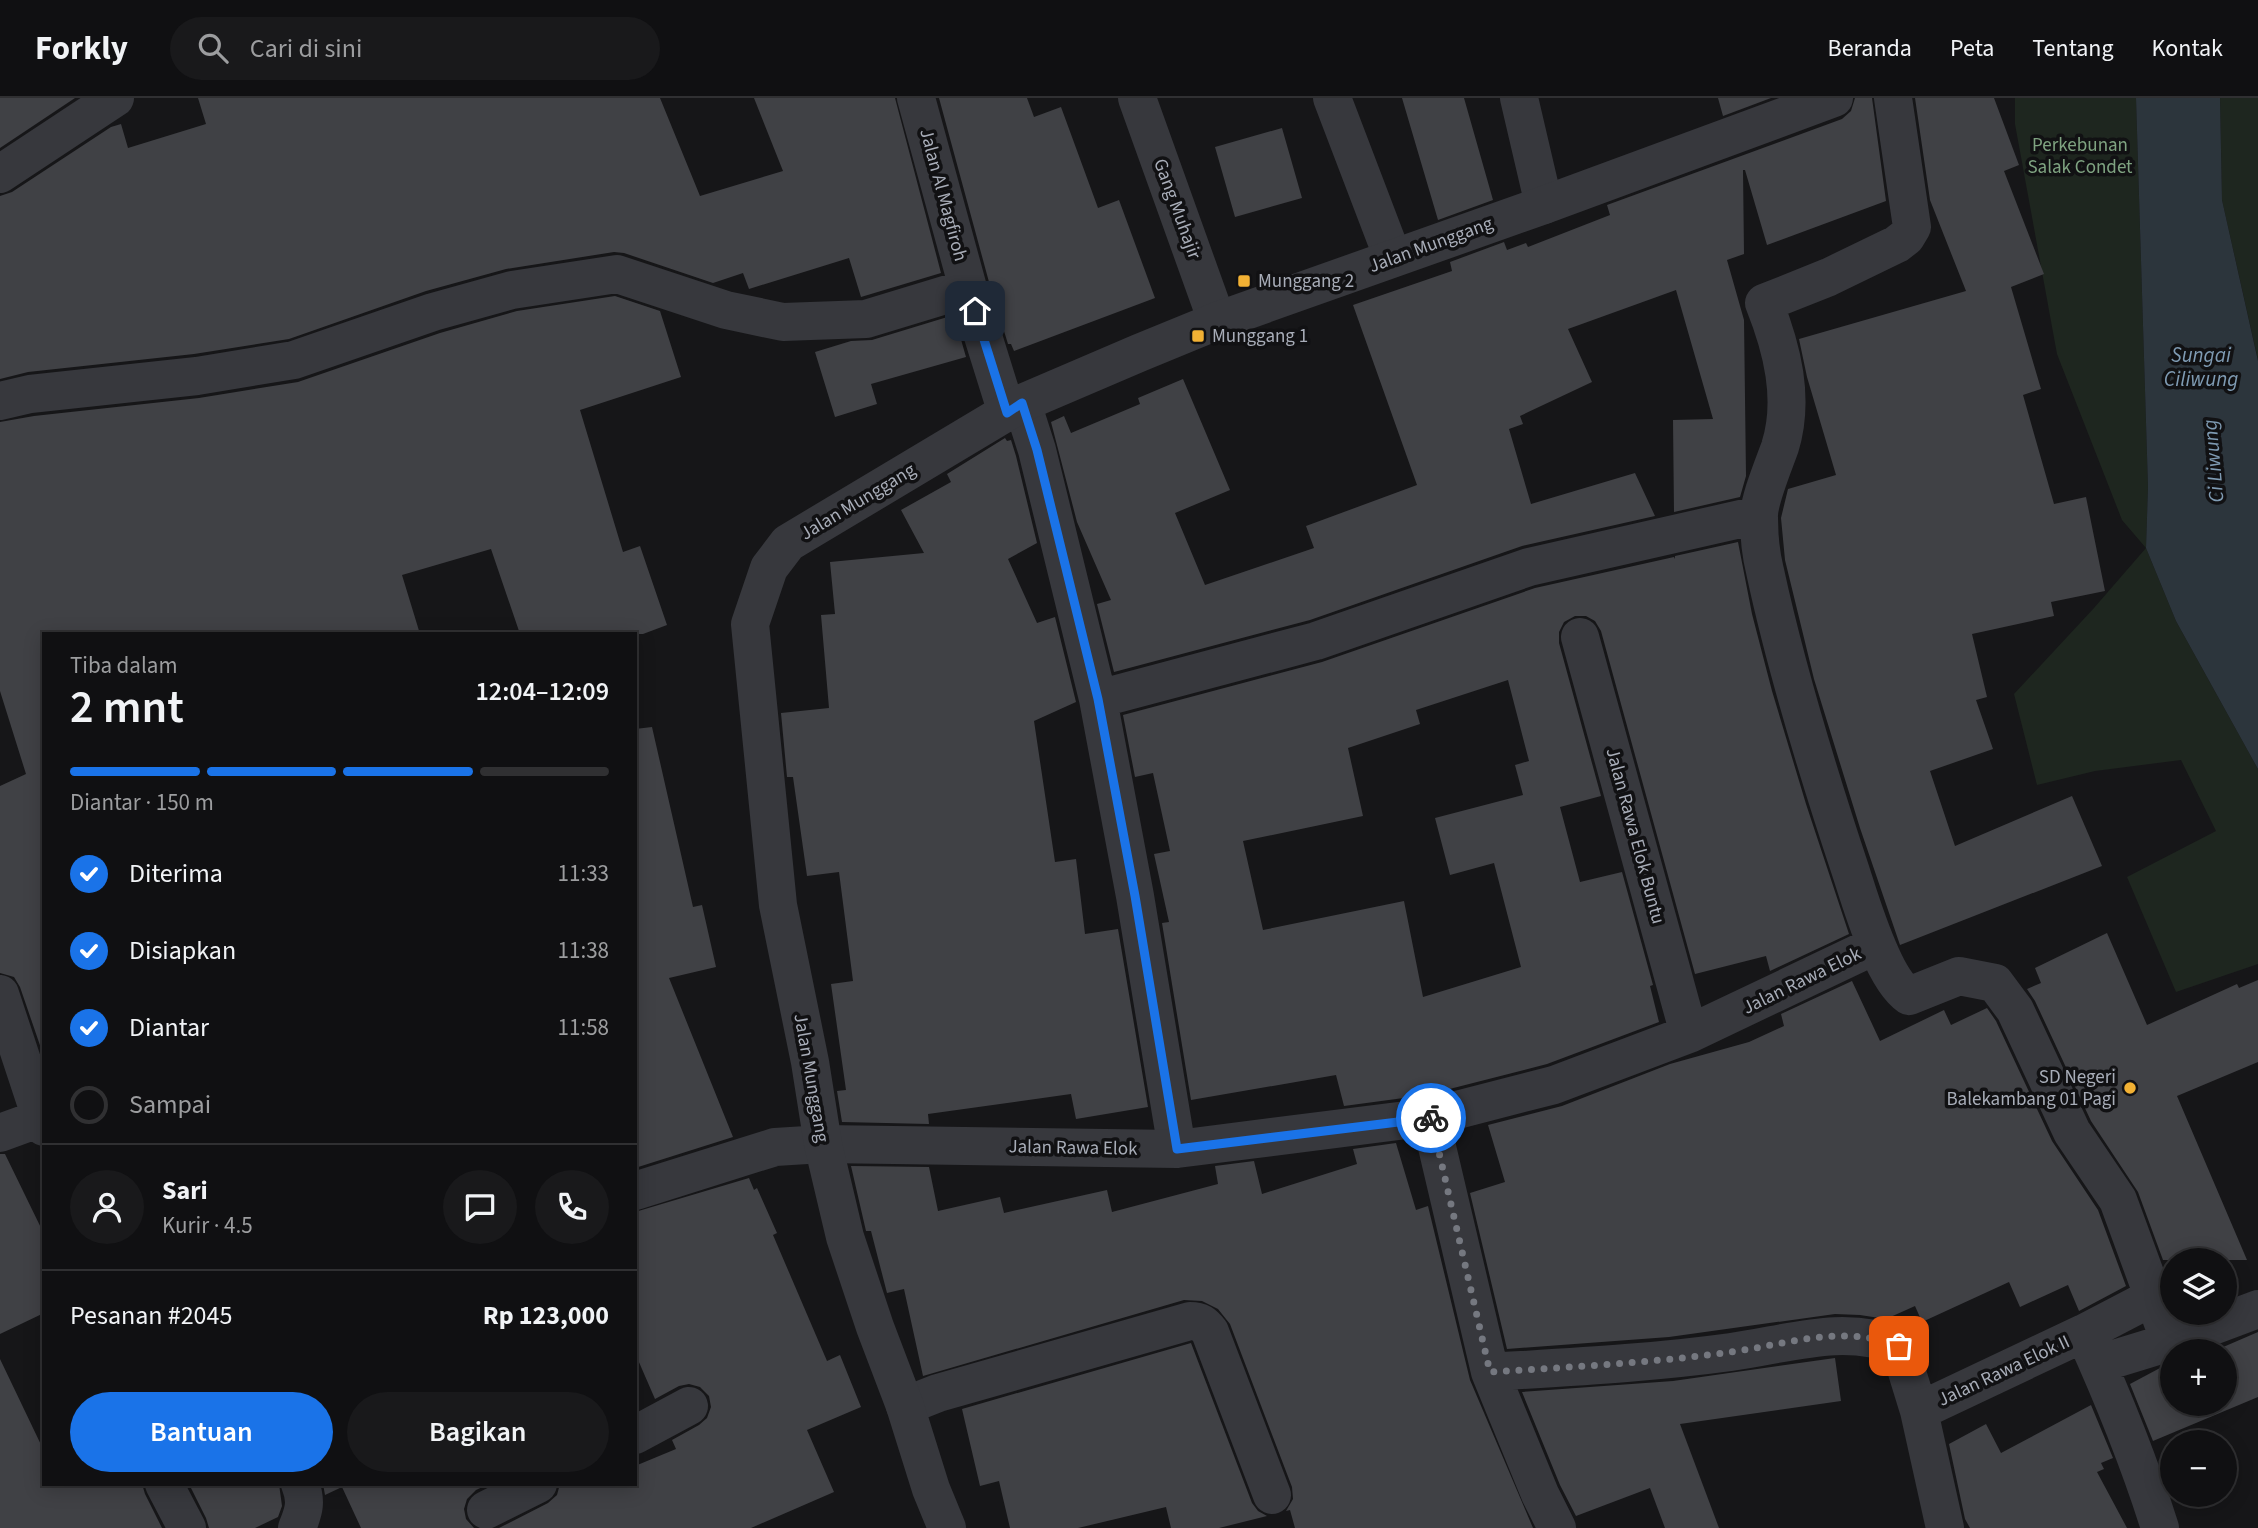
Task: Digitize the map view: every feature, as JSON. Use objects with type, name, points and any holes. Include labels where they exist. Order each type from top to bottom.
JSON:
[{"type":"street","points":[[0,174],[115,98]]},
{"type":"street","name":"Jalan Al Magfiroh","points":[[916,98],[968,288],[1015,408],[1037,450],[1098,699],[1135,896],[1177,1149]]},
{"type":"street","name":"Gang Muhajir","points":[[1137,98],[1217,321]]},
{"type":"street","points":[[1332,98],[1393,258]]},
{"type":"street","points":[[1519,98],[1544,205]]},
{"type":"street","name":"Jalan Munggang","points":[[947,1528],[931,1489],[905,1405],[845,1237],[823,1144],[810,1062],[778,905],[750,624],[769,568],[788,543],[1015,408],[1217,321],[1834,98]]},
{"type":"street","name":"Jalan Rawa Elok","points":[[637,1190],[775,1147],[823,1144],[1177,1149],[1430,1117],[1554,1085],[1689,1034],[1876,945],[1821,782],[1791,678],[1764,568],[1758,515],[1784,433],[1786,387],[1779,340],[1764,303],[1829,277],[1906,237],[1912,227],[1893,98]]},
{"type":"street","points":[[0,401],[30,394],[197,376],[294,360],[433,312],[512,290],[617,274],[726,310],[783,322],[866,319],[968,288]]},
{"type":"street","points":[[1098,699],[1316,641],[1529,567],[1758,515]]},
{"type":"street","name":"Jalan Rawa Elok Buntu","points":[[1580,637],[1689,1034]]},
{"type":"street","points":[[1876,945],[1900,990],[1909,996],[1959,975],[1995,984],[2015,1010],[2073,1132],[2118,1200],[2169,1339]]},
{"type":"street","points":[[0,994],[42,1120]]},
{"type":"street","points":[[1430,1117],[1490,1372],[1557,1528]]},
{"type":"street","points":[[0,1133],[42,1123]]},
{"type":"street","name":"Jalan Rawa Elok II","points":[[2091,1349],[2153,1297]]},
{"type":"street","name":"Jalan Rawa Elok II","points":[[2178,1339],[2258,1309]]},
{"type":"street","points":[[905,1405],[938,1393],[1198,1321],[1210,1332],[1272,1494]]},
{"type":"street","name":"Jalan Rawa Elok II","points":[[1490,1372],[1718,1353],[1793,1340],[1864,1336],[1899,1346],[1919,1411],[2091,1349],[2160,1343]]},
{"type":"street","points":[[2091,1349],[2148,1488],[2160,1528]]},
{"type":"street","points":[[637,1434],[689,1406]]},
{"type":"street","points":[[1919,1411],[1945,1528]]},
{"type":"street","points":[[165,1486],[187,1528]]},
{"type":"street","points":[[297,1528],[306,1506],[301,1486]]},
{"type":"street","points":[[484,1507],[533,1486]]},
{"type":"green space","name":"Perkebunan Salak Condet","points":[[2015,98],[2136,98],[2148,487],[2146,548],[2122,520],[2057,354],[2015,124]]},
{"type":"green space","points":[[2220,98],[2258,98],[2258,360],[2222,200]]},
{"type":"green space","points":[[2146,548],[2176,621],[2258,769],[2258,964],[2176,992],[2127,877],[2216,831],[2181,760],[2095,771],[2037,785],[2014,694]]},
{"type":"water","name":"Sungai Ciliwung","points":[[2136,98],[2220,98],[2222,200],[2258,361],[2258,769],[2176,621],[2146,548],[2148,487]]},
{"type":"building","points":[[0,98],[75,98],[0,148]]},
{"type":"building","points":[[198,98],[660,98],[700,196],[783,171],[754,98],[895,98],[941,273],[861,297],[849,258],[749,289],[743,273],[713,283],[614,252],[506,269],[426,291],[289,339],[194,354],[28,372],[0,379],[0,196],[12,192],[111,127],[121,124],[128,148],[206,124]]},
{"type":"building","points":[[939,98],[1027,98],[1034,117],[1061,107],[1098,208],[1119,200],[1155,298],[1014,351],[1011,344],[1008,344],[989,282]]},
{"type":"building","points":[[1402,98],[1464,98],[1493,200],[1438,220]]},
{"type":"building","points":[[1718,98],[1771,98],[1723,116]]},
{"type":"building","points":[[1855,98],[1872,98],[1886,201],[1767,245],[1743,170],[1744,254],[1727,260],[1744,320],[1746,476],[1740,497],[1674,512],[1673,420],[1713,419],[1676,290],[1568,329],[1592,382],[1520,416],[1523,424],[1509,429],[1531,504],[1635,473],[1655,516],[1522,546],[1310,620],[1114,672],[1097,604],[1111,600],[1077,522],[1051,422],[1064,416],[1071,433],[1140,404],[1138,398],[1183,379],[1230,490],[1175,513],[1205,585],[1314,548],[1306,526],[1417,485],[1353,305],[1452,271],[1450,262],[1504,242],[1507,250],[1526,243],[1528,247],[1610,215],[1607,205],[1842,119],[1851,111]]},
{"type":"building","points":[[1915,98],[1994,98],[2019,165],[2004,171],[2044,274],[2011,287],[2041,389],[2023,395],[2054,504],[2086,497],[2105,591],[2051,602],[2054,616],[1972,634],[1987,697],[1976,700],[1993,749],[1930,771],[1955,846],[2072,796],[2102,866],[1900,945],[1814,679],[1785,560],[1781,518],[1788,489],[1836,475],[1807,377],[1799,339],[1966,291],[1930,200]]},
{"type":"building","points":[[1282,128],[1302,198],[1235,217],[1215,147]]},
{"type":"building","points":[[615,296],[660,311],[681,377],[580,410],[623,552],[640,546],[667,625],[643,634],[519,632],[491,549],[402,575],[419,632],[42,632],[42,1051],[20,987],[14,977],[0,973],[0,786],[26,774],[0,691],[0,422],[199,398],[298,382],[440,333],[517,311]]},
{"type":"building","points":[[954,315],[966,357],[871,384],[877,404],[835,417],[815,352],[851,341],[872,340]]},
{"type":"building","points":[[1005,438],[1007,441],[1011,440],[1016,456],[1037,543],[1008,559],[1037,623],[1055,617],[1076,702],[1034,721],[1055,862],[1076,859],[1085,934],[1118,929],[1148,1107],[1076,1119],[1071,1094],[928,1114],[929,1124],[842,1122],[837,1091],[846,1090],[831,984],[853,981],[839,872],[807,876],[793,777],[787,777],[781,713],[829,708],[821,615],[835,614],[830,562],[924,553],[901,510],[951,482],[947,474]]},
{"type":"building","points":[[1738,542],[1752,614],[1772,691],[1849,934],[1770,971],[1766,956],[1695,974],[1601,631],[1595,621],[1586,616],[1575,616],[1564,622],[1559,632],[1559,643],[1601,796],[1560,807],[1580,882],[1622,872],[1653,985],[1650,986],[1659,1022],[1547,1064],[1426,1095],[1344,1106],[1336,1075],[1191,1100],[1162,923],[1169,922],[1154,854],[1170,851],[1153,773],[1135,777],[1123,715],[1322,662],[1535,588],[1674,557],[1675,559],[1675,556]],"holes":[[[1508,680],[1529,761],[1515,765],[1523,795],[1435,818],[1450,875],[1494,863],[1521,967],[1423,997],[1404,901],[1263,930],[1243,841],[1363,816],[1348,748],[1420,724],[1416,710]]]},
{"type":"building","points":[[652,727],[693,907],[702,905],[716,967],[669,978],[733,1137],[637,1167],[637,729]]},
{"type":"building","points":[[2107,933],[2147,1025],[2237,984],[2239,988],[2258,980],[2258,1062],[2177,1096],[2247,1260],[2237,1260],[2237,1248],[2160,1248],[2160,1252],[2138,1192],[2091,1121],[2027,989],[2041,983],[2035,968]]},
{"type":"building","points":[[1852,981],[1880,1041],[1944,1010],[1951,1025],[1987,1008],[1996,1021],[2052,1141],[2098,1210],[2126,1286],[2079,1311],[2068,1285],[2020,1307],[2009,1282],[1922,1322],[1915,1306],[1886,1319],[1835,1314],[1669,1337],[1507,1349],[1470,1193],[1505,1182],[1488,1125],[1562,1106],[1670,1064],[1749,1042],[1784,1026],[1781,1014]]},
{"type":"building","points":[[1396,1143],[1416,1210],[1428,1206],[1470,1380],[1533,1528],[1295,1528],[1290,1510],[1286,1511],[1293,1499],[1292,1487],[1230,1324],[1218,1309],[1202,1301],[1184,1300],[923,1376],[904,1289],[887,1293],[871,1231],[866,1231],[851,1166],[929,1167],[938,1211],[1000,1197],[1004,1213],[1107,1190],[1112,1212],[1218,1184],[1215,1166],[1254,1161],[1262,1194],[1357,1164],[1353,1149]]},
{"type":"building","points":[[0,1154],[5,1154],[42,1230],[42,1314],[0,1334]]},
{"type":"building","points":[[749,1178],[754,1190],[757,1188],[777,1233],[773,1235],[827,1361],[840,1355],[861,1407],[807,1430],[834,1492],[751,1528],[499,1528],[548,1503],[557,1495],[559,1486],[637,1486],[637,1465],[676,1449],[672,1440],[707,1418],[711,1407],[709,1396],[700,1387],[689,1384],[679,1386],[655,1399],[637,1358],[637,1211]]},
{"type":"building","points":[[2258,1332],[2258,1397],[2237,1406],[2237,1341]]},
{"type":"building","points":[[1191,1343],[1252,1503],[1258,1511],[1267,1516],[1219,1528],[1171,1528],[1166,1507],[1078,1528],[1010,1528],[999,1481],[980,1486],[962,1409]]},
{"type":"building","points":[[1835,1358],[1841,1401],[1680,1424],[1719,1528],[1665,1528],[1650,1488],[1576,1516],[1560,1485],[1522,1392],[1673,1381]]},
{"type":"building","points":[[0,1359],[42,1447],[42,1486],[143,1486],[162,1528],[0,1528]]},
{"type":"building","points":[[2160,1368],[2160,1416],[2213,1416],[2179,1430],[2160,1430],[2160,1438],[2153,1441],[2130,1384]]},
{"type":"building","points":[[2091,1405],[2113,1458],[2101,1463],[2104,1469],[2097,1472],[2127,1528],[1970,1528],[1965,1519],[1949,1444],[1986,1424],[2001,1453]]},
{"type":"building","points":[[190,1486],[279,1486],[282,1506],[278,1517],[255,1528],[209,1528]]},
{"type":"building","points":[[323,1486],[485,1486],[467,1499],[464,1509],[466,1519],[474,1528],[361,1528],[342,1487],[325,1495]]},
{"type":"way so far","points":[[1431,1118],[1490,1372],[1732,1352],[1793,1340],[1850,1335],[1877,1338],[1899,1346]]},
{"type":"place","name":"Munggang 2","points":[[1244,281]]},
{"type":"place","name":"Munggang 1","points":[[1198,336]]},
{"type":"place","name":"SD Negeri Balekambang 01 Pagi","points":[[2130,1088]]},
{"type":"route","points":[[975,311],[1007,413],[1022,403],[1037,450],[1098,699],[1135,896],[1177,1149],[1431,1118]]},
{"type":"water label","name":"Ci Liwung","points":[[2213,461]]}]
